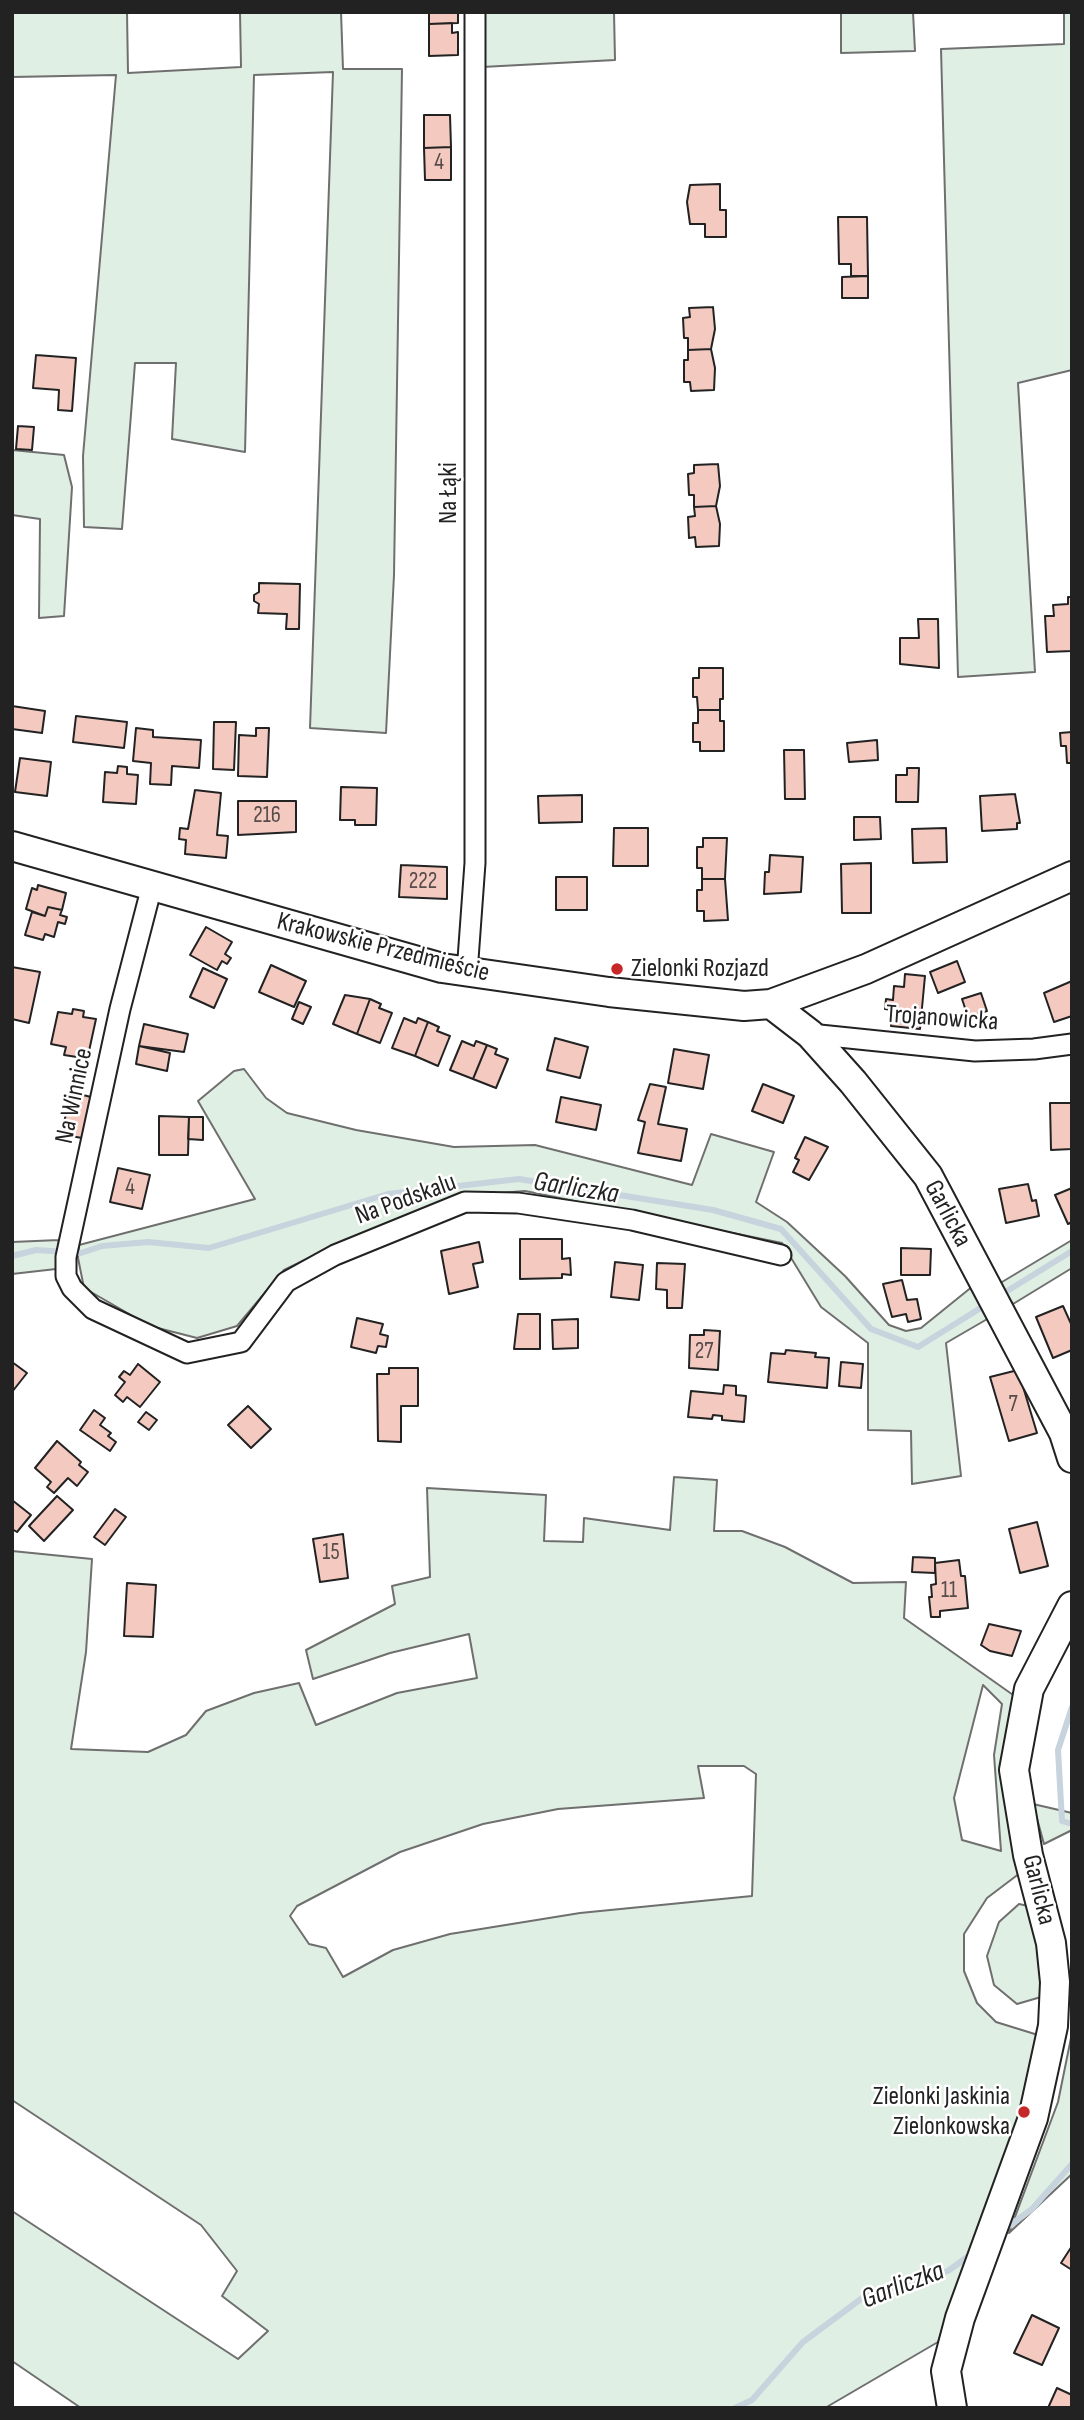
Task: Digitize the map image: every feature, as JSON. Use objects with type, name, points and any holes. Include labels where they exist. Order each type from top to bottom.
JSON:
[{"type":"street","name":"Na Łąki","points":[[467,973],[475,863],[475,12]]},
{"type":"street","name":"Krakowskie Przedmieście","points":[[12,846],[401,958],[467,973],[744,1006],[771,1004],[866,969],[1072,876]]},
{"type":"street","name":"Na Winnice","points":[[93,1309],[72,1288],[66,1276],[67,1251],[120,1009],[152,886]]},
{"type":"street","name":"Garlicka","points":[[771,1004],[810,1034],[853,1082],[928,1176],[1064,1433],[1072,1458]]},
{"type":"street","name":"Trojanowicka","points":[[810,1034],[975,1051],[1034,1049],[1072,1044]]},
{"type":"street","name":"Na Podskalu","points":[[93,1309],[187,1353],[241,1342],[286,1282],[335,1255],[465,1202],[518,1203],[632,1220],[781,1255]]},
{"type":"street","name":"Garlicka","points":[[952,2408],[946,2371],[960,2318],[1042,2085],[1053,2026],[1055,1982],[1051,1943],[1028,1855],[1014,1770],[1029,1689],[1072,1606]]},
{"type":"green space","points":[[12,12],[127,12],[128,73],[241,67],[240,12],[341,12],[343,69],[402,69],[394,575],[386,733],[310,728],[333,72],[254,75],[245,452],[172,439],[176,363],[135,363],[122,529],[84,527],[83,456],[116,75],[12,77]]},
{"type":"green space","points":[[481,12],[614,12],[615,60],[482,67]]},
{"type":"green space","points":[[841,12],[913,12],[915,51],[841,53]]},
{"type":"green space","points":[[1064,12],[1072,12],[1072,370],[1018,383],[1035,672],[958,677],[941,49],[1064,44]]},
{"type":"green space","points":[[12,450],[64,455],[72,487],[64,616],[39,618],[40,519],[12,515]]},
{"type":"green space","points":[[244,1069],[266,1098],[287,1113],[356,1130],[454,1147],[535,1145],[692,1185],[711,1134],[774,1152],[756,1202],[787,1222],[845,1276],[889,1325],[906,1331],[921,1328],[973,1286],[989,1318],[946,1343],[961,1476],[912,1484],[911,1431],[868,1430],[868,1343],[821,1307],[782,1243],[525,1191],[463,1196],[332,1247],[284,1270],[237,1326],[197,1338],[150,1326],[84,1288],[78,1258],[79,1245],[255,1199],[198,1101],[234,1071]]},
{"type":"green space","points":[[59,1240],[56,1269],[12,1274],[12,1242]]},
{"type":"green space","points":[[1072,1240],[1072,1268],[1013,1304],[997,1285]]},
{"type":"green space","points":[[674,1477],[717,1480],[714,1531],[742,1531],[785,1547],[853,1583],[906,1582],[904,1618],[1016,1697],[1024,1870],[987,1898],[964,1934],[964,1971],[977,2003],[996,2022],[1038,2035],[1030,2085],[938,2342],[825,2408],[81,2408],[12,2361],[12,2211],[238,2359],[268,2331],[222,2296],[237,2271],[201,2225],[12,2100],[12,1551],[92,1559],[86,1652],[71,1749],[148,1752],[186,1735],[206,1711],[254,1693],[299,1683],[316,1725],[397,1693],[477,1678],[469,1634],[390,1653],[313,1679],[306,1650],[395,1604],[392,1586],[430,1577],[427,1488],[546,1495],[544,1541],[583,1542],[584,1518],[670,1530]],"holes":[[[983,1685],[1002,1704],[994,1755],[1001,1851],[962,1840],[954,1798]],[[698,1766],[744,1766],[756,1774],[752,1896],[580,1913],[450,1934],[393,1950],[343,1977],[326,1948],[309,1944],[290,1916],[297,1906],[400,1852],[483,1824],[558,1809],[704,1798]]]},
{"type":"green space","points":[[1033,1804],[1072,1813],[1072,1830],[1044,1844]]},
{"type":"green space","points":[[1019,1904],[1033,1907],[1043,1965],[1041,1997],[1017,2004],[994,1985],[987,1956],[999,1922]]},
{"type":"green space","points":[[1072,2033],[1072,2174],[1009,2233],[1058,2102]]},
{"type":"building","points":[[429,12],[458,12],[458,23],[429,24]]},
{"type":"building","points":[[452,23],[452,33],[458,32],[458,55],[429,56],[429,24]]},
{"type":"building","points":[[424,115],[450,115],[451,147],[424,148]]},
{"type":"building","points":[[451,147],[451,180],[425,180],[424,148]]},
{"type":"building","points":[[720,184],[720,210],[726,210],[726,237],[705,237],[705,224],[690,224],[687,202],[690,185]]},
{"type":"building","points":[[838,217],[867,217],[868,276],[851,276],[851,264],[839,264]]},
{"type":"building","points":[[868,276],[868,298],[842,298],[842,277]]},
{"type":"building","points":[[713,307],[715,329],[711,349],[688,350],[683,318],[690,317],[689,308]]},
{"type":"building","points":[[711,349],[715,368],[714,390],[691,391],[690,382],[684,382],[684,360],[688,360],[688,350]]},
{"type":"building","points":[[36,355],[76,358],[72,411],[58,410],[59,390],[33,388]]},
{"type":"building","points":[[18,426],[34,427],[32,450],[16,449]]},
{"type":"building","points":[[718,464],[720,486],[716,506],[694,507],[694,495],[689,495],[688,474],[694,473],[694,465]]},
{"type":"building","points":[[716,506],[720,524],[719,546],[696,547],[695,537],[689,538],[688,517],[695,516],[694,507]]},
{"type":"building","points":[[259,583],[300,584],[299,629],[286,629],[287,614],[258,613],[259,604],[254,601],[254,595],[259,592]]},
{"type":"building","points":[[1068,597],[1072,597],[1072,651],[1047,652],[1045,616],[1054,616],[1053,605],[1068,604]]},
{"type":"building","points":[[918,619],[938,619],[939,668],[900,664],[900,638],[919,638]]},
{"type":"building","points":[[699,668],[723,668],[723,699],[720,699],[720,710],[698,710],[697,697],[693,697],[693,678],[699,678]]},
{"type":"building","points":[[12,706],[45,711],[42,733],[12,729]]},
{"type":"building","points":[[698,710],[720,710],[720,721],[724,721],[724,751],[700,751],[700,742],[693,742],[693,723],[698,723]]},
{"type":"building","points":[[76,716],[127,722],[124,748],[73,742]]},
{"type":"building","points":[[214,722],[236,722],[234,770],[213,769]]},
{"type":"building","points":[[136,728],[153,730],[153,737],[201,740],[199,768],[172,766],[171,785],[150,784],[151,763],[133,761]]},
{"type":"building","points":[[256,728],[269,728],[267,777],[238,776],[239,735],[256,736]]},
{"type":"building","points":[[1072,732],[1072,763],[1067,763],[1066,746],[1061,746],[1060,733]]},
{"type":"building","points":[[877,740],[878,760],[849,762],[847,743]]},
{"type":"building","points":[[784,750],[804,750],[805,799],[785,799]]},
{"type":"building","points":[[20,758],[51,762],[47,796],[15,792]]},
{"type":"building","points":[[118,766],[127,767],[127,774],[138,775],[136,804],[103,802],[105,772],[117,773]]},
{"type":"building","points":[[907,768],[919,768],[918,802],[896,802],[896,775],[907,775]]},
{"type":"building","points":[[341,787],[377,788],[376,825],[355,825],[355,820],[340,820]]},
{"type":"building","points":[[195,790],[221,793],[217,835],[228,836],[226,858],[185,854],[186,840],[179,839],[180,828],[188,829]]},
{"type":"building","points":[[1015,794],[1020,823],[1017,823],[1017,829],[982,831],[980,796]]},
{"type":"building","points":[[582,795],[582,822],[539,823],[538,796]]},
{"type":"building","points":[[238,801],[296,801],[296,832],[238,835]]},
{"type":"building","points":[[854,817],[880,817],[881,839],[854,840]]},
{"type":"building","points":[[614,828],[648,828],[648,866],[613,866]]},
{"type":"building","points":[[946,828],[947,862],[913,863],[912,829]]},
{"type":"building","points":[[703,838],[727,838],[725,879],[702,879],[702,868],[697,868],[697,847],[703,847]]},
{"type":"building","points":[[770,855],[803,857],[801,892],[764,894],[765,872],[769,872]]},
{"type":"building","points":[[871,863],[871,913],[842,913],[841,864]]},
{"type":"building","points":[[401,865],[447,867],[447,899],[399,897]]},
{"type":"building","points":[[556,877],[587,877],[587,910],[556,910]]},
{"type":"building","points":[[702,879],[725,879],[728,920],[704,921],[704,911],[697,911],[697,890],[702,890]]},
{"type":"building","points":[[38,885],[66,893],[62,910],[48,907],[45,916],[26,909],[32,888],[37,890]]},
{"type":"building","points":[[48,907],[62,910],[60,915],[67,917],[65,924],[58,922],[54,937],[45,934],[43,940],[25,935],[32,912],[45,916]]},
{"type":"building","points":[[206,927],[232,942],[225,954],[231,958],[227,964],[222,961],[217,970],[190,955]]},
{"type":"building","points":[[957,961],[965,982],[938,993],[930,972]]},
{"type":"building","points":[[271,965],[306,981],[294,1007],[259,992]]},
{"type":"building","points":[[12,967],[40,972],[29,1023],[12,1019]]},
{"type":"building","points":[[203,968],[227,979],[214,1008],[190,997]]},
{"type":"building","points":[[905,974],[925,976],[920,1029],[891,1026],[892,1010],[885,1009],[886,999],[893,1000],[894,986],[904,987]]},
{"type":"building","points":[[1072,981],[1072,1016],[1054,1022],[1044,993]]},
{"type":"building","points":[[981,993],[987,1011],[968,1017],[962,999]]},
{"type":"building","points":[[345,995],[370,999],[357,1034],[333,1024]]},
{"type":"building","points":[[370,999],[381,1004],[379,1008],[392,1013],[380,1043],[357,1034]]},
{"type":"building","points":[[299,1002],[311,1007],[303,1024],[292,1019]]},
{"type":"building","points":[[73,1009],[84,1011],[83,1017],[96,1019],[89,1051],[79,1049],[77,1057],[64,1055],[66,1047],[51,1044],[58,1012],[72,1014]]},
{"type":"building","points":[[404,1018],[416,1023],[418,1018],[428,1022],[415,1056],[392,1048]]},
{"type":"building","points":[[428,1022],[439,1027],[437,1031],[450,1036],[438,1066],[415,1056]]},
{"type":"building","points":[[144,1024],[188,1034],[184,1052],[139,1046]]},
{"type":"building","points":[[555,1038],[588,1047],[580,1078],[547,1070]]},
{"type":"building","points":[[462,1041],[474,1046],[476,1041],[487,1045],[473,1079],[450,1070]]},
{"type":"building","points":[[487,1045],[497,1049],[495,1054],[508,1059],[496,1088],[473,1079]]},
{"type":"building","points":[[139,1046],[170,1053],[167,1071],[136,1064]]},
{"type":"building","points":[[674,1049],[709,1055],[703,1089],[668,1083]]},
{"type":"building","points":[[650,1084],[666,1087],[658,1124],[687,1129],[681,1161],[638,1153],[645,1122],[638,1120]]},
{"type":"building","points":[[763,1084],[794,1096],[783,1123],[752,1111]]},
{"type":"building","points":[[71,1092],[91,1097],[82,1138],[65,1135],[66,1128],[63,1127]]},
{"type":"building","points":[[561,1097],[601,1105],[596,1130],[556,1122]]},
{"type":"building","points":[[1050,1103],[1072,1103],[1072,1149],[1051,1150]]},
{"type":"building","points":[[159,1116],[189,1117],[188,1155],[159,1155]]},
{"type":"building","points":[[189,1117],[203,1117],[203,1140],[188,1139]]},
{"type":"building","points":[[805,1137],[828,1147],[809,1180],[793,1172],[799,1160],[795,1158]]},
{"type":"building","points":[[118,1168],[150,1175],[142,1209],[110,1202]]},
{"type":"building","points":[[1028,1184],[1032,1201],[1036,1200],[1039,1216],[1006,1223],[999,1189]]},
{"type":"building","points":[[1072,1188],[1072,1222],[1068,1224],[1055,1195]]},
{"type":"building","points":[[520,1239],[562,1239],[562,1259],[570,1258],[571,1275],[562,1274],[562,1278],[520,1279]]},
{"type":"building","points":[[479,1242],[483,1262],[473,1264],[478,1287],[449,1294],[441,1251]]},
{"type":"building","points":[[901,1248],[931,1249],[930,1275],[901,1275]]},
{"type":"building","points":[[615,1262],[643,1265],[639,1300],[611,1297]]},
{"type":"building","points":[[657,1263],[685,1264],[682,1308],[667,1308],[667,1290],[656,1289]]},
{"type":"building","points":[[902,1280],[907,1300],[917,1299],[921,1319],[908,1322],[906,1314],[892,1317],[883,1284]]},
{"type":"building","points":[[1063,1306],[1072,1326],[1072,1350],[1053,1358],[1036,1317]]},
{"type":"building","points":[[518,1314],[540,1314],[540,1349],[514,1349]]},
{"type":"building","points":[[357,1318],[383,1324],[380,1334],[388,1336],[386,1347],[378,1346],[376,1353],[351,1347]]},
{"type":"building","points":[[578,1319],[578,1348],[553,1349],[552,1320]]},
{"type":"building","points":[[704,1330],[720,1331],[718,1370],[689,1368],[690,1335],[704,1335]]},
{"type":"building","points":[[786,1350],[816,1353],[815,1357],[829,1358],[827,1388],[768,1382],[771,1353],[785,1354]]},
{"type":"building","points":[[12,1362],[27,1373],[12,1392]]},
{"type":"building","points":[[841,1362],[863,1364],[861,1388],[839,1386]]},
{"type":"building","points":[[138,1364],[160,1382],[140,1407],[127,1397],[123,1402],[115,1395],[125,1382],[119,1377],[124,1371],[130,1375]]},
{"type":"building","points":[[389,1368],[418,1368],[418,1406],[401,1406],[401,1442],[378,1441],[377,1374],[389,1374]]},
{"type":"building","points":[[1018,1370],[1037,1433],[1009,1441],[990,1377]]},
{"type":"building","points":[[724,1385],[736,1386],[736,1395],[746,1396],[744,1422],[722,1420],[722,1416],[713,1415],[712,1419],[688,1417],[691,1391],[723,1394]]},
{"type":"building","points":[[248,1406],[271,1429],[251,1448],[228,1425]]},
{"type":"building","points":[[94,1410],[105,1418],[100,1425],[111,1433],[108,1436],[116,1442],[110,1451],[80,1430]]},
{"type":"building","points":[[146,1412],[157,1420],[149,1430],[138,1422]]},
{"type":"building","points":[[57,1441],[81,1462],[79,1465],[88,1472],[77,1486],[68,1478],[54,1493],[47,1487],[51,1482],[35,1468]]},
{"type":"building","points":[[57,1496],[73,1510],[44,1541],[29,1526]]},
{"type":"building","points":[[12,1500],[31,1515],[17,1532],[12,1529]]},
{"type":"building","points":[[115,1509],[126,1517],[105,1545],[94,1537]]},
{"type":"building","points":[[1037,1522],[1048,1566],[1020,1573],[1009,1529]]},
{"type":"building","points":[[343,1534],[348,1578],[320,1582],[313,1539]]},
{"type":"building","points":[[913,1557],[935,1558],[935,1573],[912,1572]]},
{"type":"building","points":[[959,1560],[961,1576],[965,1576],[968,1608],[940,1611],[940,1617],[931,1617],[929,1597],[932,1597],[931,1585],[936,1584],[935,1563]]},
{"type":"building","points":[[127,1583],[156,1585],[153,1637],[124,1636]]},
{"type":"building","points":[[989,1624],[1021,1631],[1012,1656],[990,1651],[981,1645]]},
{"type":"building","points":[[1072,2246],[1072,2270],[1061,2263]]},
{"type":"building","points":[[1032,2315],[1059,2328],[1042,2365],[1014,2353]]},
{"type":"building","points":[[1057,2388],[1072,2395],[1072,2408],[1048,2408]]},
{"type":"waterway","name":"Garliczka","points":[[12,1256],[36,1250],[81,1253],[102,1246],[148,1242],[209,1248],[388,1194],[519,1179],[713,1210],[781,1229],[871,1329],[918,1347],[987,1304]]},
{"type":"waterway","name":"Garliczka","points":[[999,1296],[1072,1251]]},
{"type":"waterway","name":"Garliczka","points":[[1072,1707],[1058,1750],[1062,1821],[1072,1824]]},
{"type":"waterway","name":"Garliczka","points":[[1002,2231],[1032,2209],[1072,2164]]},
{"type":"waterway","name":"Garliczka","points":[[735,2408],[752,2400],[803,2342],[865,2296],[948,2271],[974,2252]]},
{"type":"place","name":"Zielonki Rozjazd","points":[[617,969]]},
{"type":"place","name":"Zielonki Jaskinia Zielonkowska","points":[[1024,2112]]}]
